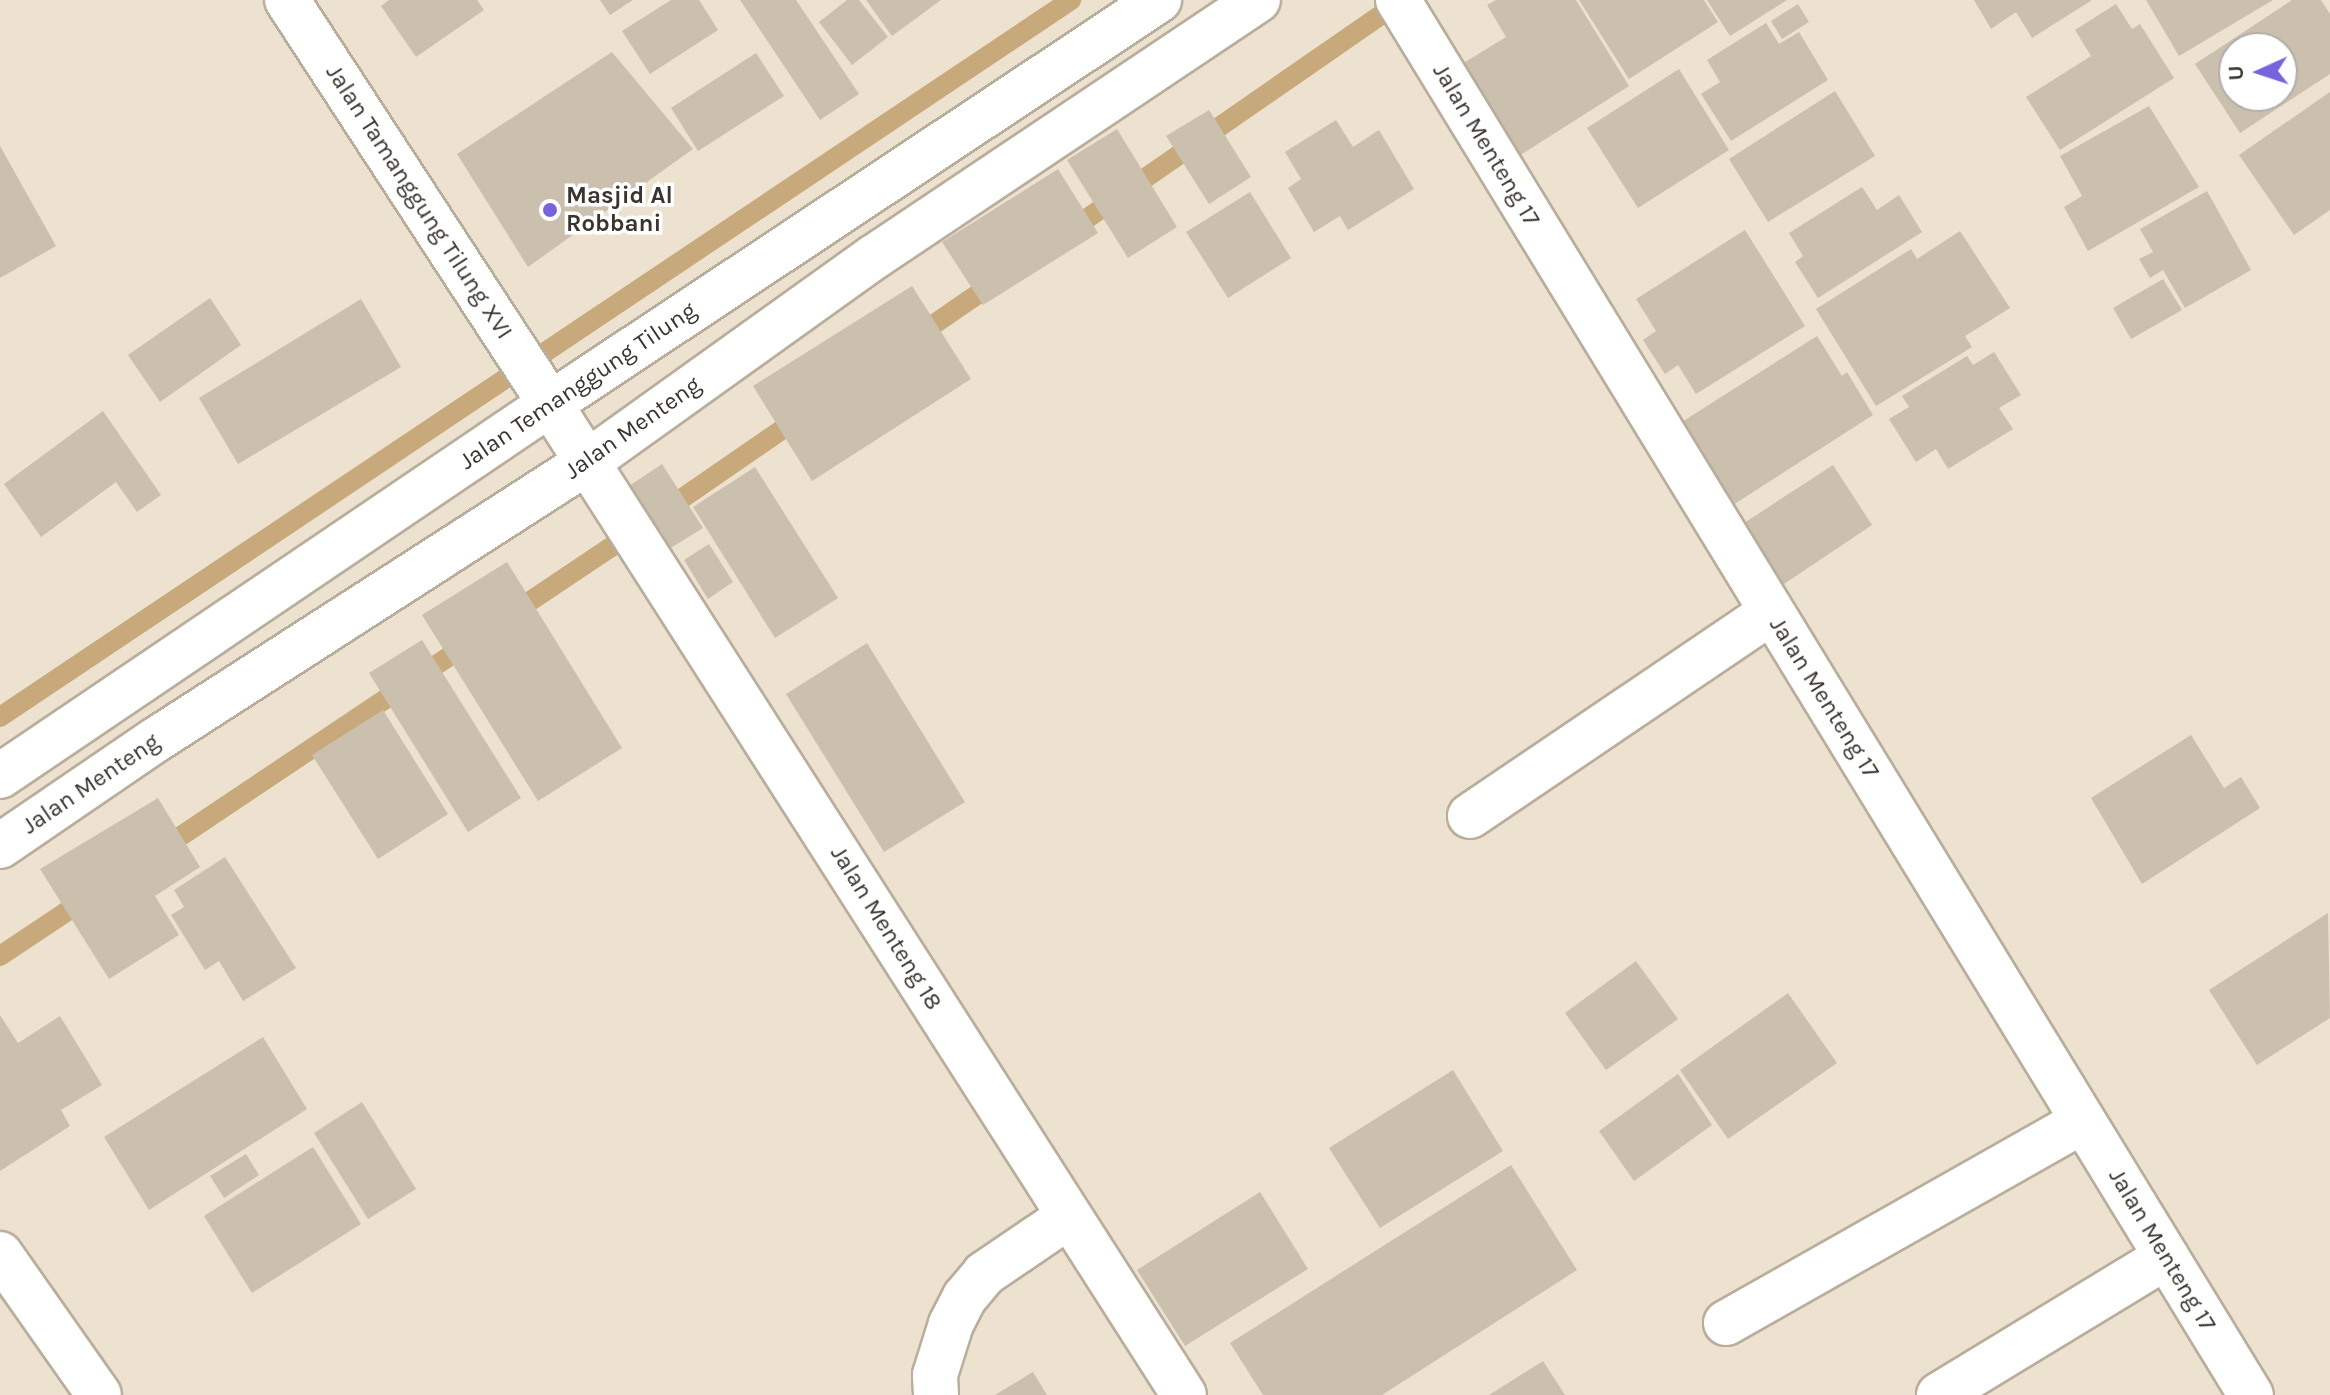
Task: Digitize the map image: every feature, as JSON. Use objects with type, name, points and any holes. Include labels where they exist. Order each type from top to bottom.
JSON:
[{"type":"street","name":"Jalan Tamanggung Tilung XVI","points":[[287,0],[586,463]]},
{"type":"street","name":"Jalan Temanggung Tilung","points":[[0,776],[550,404],[1159,0]]},
{"type":"street","name":"Jalan Menteng","points":[[0,846],[170,730],[586,463],[874,257],[1258,0]]},
{"type":"street","name":"Jalan Menteng 17","points":[[1398,0],[1770,613],[1908,830],[2251,1395]]},
{"type":"street","name":"Jalan Menteng 18","points":[[586,463],[1184,1395]]},
{"type":"street","points":[[1470,816],[1770,613]]},
{"type":"street","points":[[1726,1323],[2083,1121]]},
{"type":"street","points":[[936,1395],[935,1375],[951,1324],[965,1297],[984,1274],[1068,1217]]},
{"type":"street","points":[[0,1254],[99,1395]]},
{"type":"street","points":[[1939,1395],[2166,1257]]},
{"type":"building","points":[[389,0],[477,0],[484,10],[416,57],[381,6]]},
{"type":"building","points":[[600,0],[633,0],[610,15]]},
{"type":"building","points":[[671,0],[699,0],[718,30],[650,74],[622,31]]},
{"type":"building","points":[[740,0],[796,0],[859,94],[820,120]]},
{"type":"building","points":[[847,0],[859,0],[888,37],[852,65],[819,22]]},
{"type":"building","points":[[866,0],[941,0],[892,36]]},
{"type":"building","points":[[1496,0],[1576,0],[1629,86],[1519,156],[1462,64],[1506,37],[1487,5]]},
{"type":"building","points":[[1579,0],[1704,0],[1718,22],[1629,79]]},
{"type":"building","points":[[1707,0],[1787,0],[1730,36]]},
{"type":"building","points":[[1974,0],[2092,0],[2032,38],[2016,12],[1991,29]]},
{"type":"building","points":[[2146,0],[2273,0],[2218,32],[2179,56]]},
{"type":"building","points":[[2292,0],[2321,0],[2330,14],[2330,74],[2298,95],[2298,32],[2244,32]]},
{"type":"building","points":[[1798,4],[1809,22],[1782,39],[1771,21]]},
{"type":"building","points":[[2116,4],[2132,29],[2140,24],[2174,78],[2060,150],[2026,97],[2091,56],[2075,30]]},
{"type":"building","points":[[1766,23],[1779,44],[1799,32],[1828,80],[1731,141],[1701,94],[1720,82],[1707,60]]},
{"type":"building","points":[[2218,49],[2218,99],[2195,64]]},
{"type":"building","name":"Masjid Al Robbani","points":[[612,52],[693,149],[528,267],[457,154]]},
{"type":"building","points":[[756,53],[784,96],[698,151],[671,108]]},
{"type":"building","points":[[1679,69],[1729,150],[1638,208],[1587,128]]},
{"type":"building","points":[[1835,91],[1875,156],[1768,222],[1729,159]]},
{"type":"building","points":[[2330,92],[2330,210],[2294,235],[2239,155]]},
{"type":"building","points":[[2149,106],[2199,187],[2088,251],[2064,207],[2082,196],[2060,156]]},
{"type":"building","points":[[1209,110],[1251,177],[1209,204],[1166,136]]},
{"type":"building","points":[[2226,112],[2272,112],[2240,133]]},
{"type":"building","points":[[1336,120],[1353,147],[1379,130],[1414,189],[1348,230],[1340,216],[1314,232],[1288,188],[1301,179],[1285,152]]},
{"type":"building","points":[[1117,129],[1177,227],[1128,258],[1067,160]]},
{"type":"building","points":[[0,146],[56,246],[0,278]]},
{"type":"building","points":[[1058,169],[1098,233],[983,305],[942,242]]},
{"type":"building","points":[[1862,187],[1877,210],[1899,195],[1922,232],[1818,298],[1795,262],[1803,256],[1789,233]]},
{"type":"building","points":[[2207,191],[2251,270],[2185,308],[2163,270],[2150,278],[2139,259],[2153,252],[2140,229]]},
{"type":"building","points":[[1250,192],[1291,258],[1228,298],[1186,232]]},
{"type":"building","points":[[1745,230],[1805,326],[1696,394],[1678,365],[1665,374],[1643,340],[1656,331],[1636,299]]},
{"type":"building","points":[[1960,231],[2010,308],[1965,336],[1972,347],[1876,406],[1816,309],[1911,249],[1917,259]]},
{"type":"building","points":[[2163,279],[2182,310],[2131,339],[2113,308]]},
{"type":"building","points":[[912,286],[971,379],[812,481],[753,386]]},
{"type":"building","points":[[210,298],[241,345],[160,402],[128,355]]},
{"type":"building","points":[[361,299],[401,367],[238,464],[199,398]]},
{"type":"building","points":[[1817,336],[1842,376],[1847,372],[1873,415],[1719,514],[1674,427]]},
{"type":"building","points":[[1994,352],[2021,395],[1999,408],[2013,429],[1948,469],[1936,449],[1916,462],[1889,419],[1909,407],[1902,396],[1967,356],[1973,365]]},
{"type":"building","points":[[103,411],[161,495],[137,512],[116,482],[41,537],[4,484]]},
{"type":"building","points":[[662,464],[703,528],[656,557],[617,494]]},
{"type":"building","points":[[1833,465],[1872,525],[1781,586],[1741,525]]},
{"type":"building","points":[[755,467],[838,598],[775,638],[693,507]]},
{"type":"building","points":[[709,544],[733,582],[708,599],[684,560]]},
{"type":"building","points":[[507,562],[622,748],[538,801],[422,615]]},
{"type":"building","points":[[422,640],[521,798],[468,832],[369,673]]},
{"type":"building","points":[[867,643],[965,802],[884,852],[786,694]]},
{"type":"building","points":[[383,710],[448,814],[378,859],[312,755]]},
{"type":"building","points":[[2191,735],[2224,788],[2241,777],[2260,808],[2142,884],[2091,798]]},
{"type":"building","points":[[158,798],[200,867],[155,896],[179,935],[109,979],[40,869]]},
{"type":"building","points":[[225,857],[296,968],[243,1001],[219,961],[205,970],[171,915],[184,907],[174,890]]},
{"type":"building","points":[[2328,913],[2330,1018],[2257,1065],[2209,990]]},
{"type":"building","points":[[1636,961],[1678,1019],[1606,1070],[1565,1013]]},
{"type":"building","points":[[1788,993],[1837,1063],[1728,1139],[1680,1070]]},
{"type":"building","points":[[0,1015],[18,1043],[60,1016],[102,1085],[61,1110],[70,1126],[0,1171]]},
{"type":"building","points":[[263,1037],[307,1109],[149,1210],[104,1137]]},
{"type":"building","points":[[1453,1070],[1503,1151],[1380,1228],[1329,1148]]},
{"type":"building","points":[[1678,1074],[1712,1125],[1634,1181],[1599,1131]]},
{"type":"building","points":[[362,1102],[416,1189],[368,1219],[314,1133]]},
{"type":"building","points":[[313,1147],[361,1224],[252,1293],[204,1216]]},
{"type":"building","points":[[246,1154],[259,1175],[224,1198],[210,1176]]},
{"type":"building","points":[[1511,1165],[1577,1270],[1382,1395],[1263,1395],[1230,1343]]},
{"type":"building","points":[[1260,1192],[1308,1269],[1185,1346],[1137,1270]]},
{"type":"building","points":[[1543,1361],[1565,1395],[1489,1395]]},
{"type":"building","points":[[1033,1372],[1047,1395],[995,1395]]},
{"type":"waterway","points":[[0,717],[1071,0]]},
{"type":"waterway","points":[[1066,233],[1401,1]]},
{"type":"waterway","points":[[914,338],[997,281]]},
{"type":"waterway","points":[[661,513],[803,415]]},
{"type":"waterway","points":[[508,616],[635,531]]},
{"type":"waterway","points":[[160,850],[469,643]]},
{"type":"waterway","points":[[0,956],[90,896]]},
{"type":"place","name":"Masjid Al Robbani","points":[[550,210]]}]
